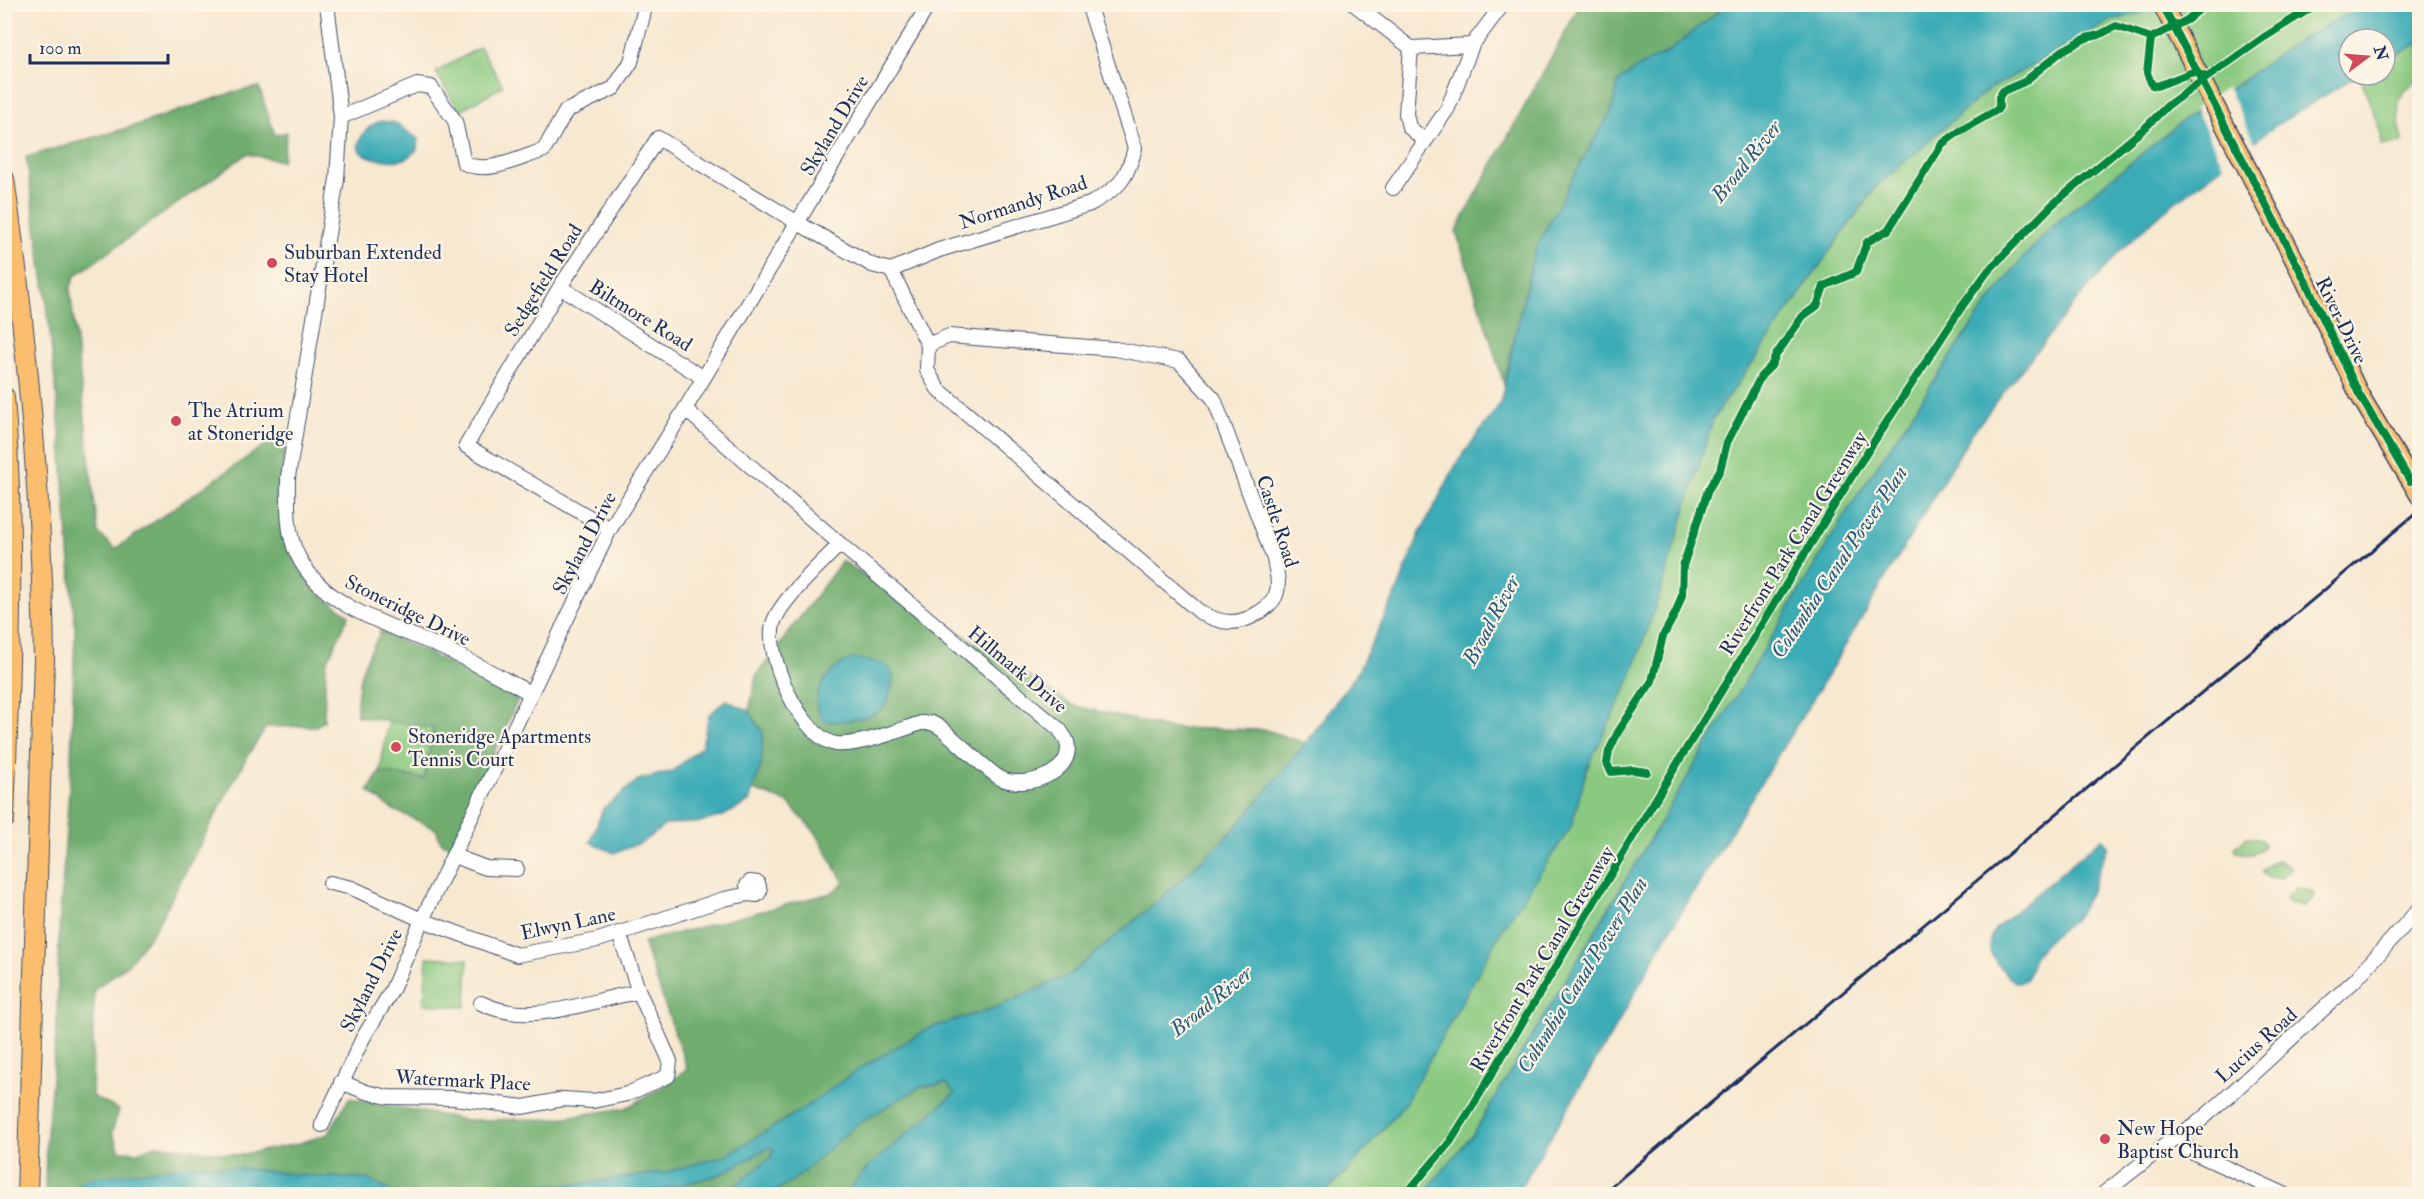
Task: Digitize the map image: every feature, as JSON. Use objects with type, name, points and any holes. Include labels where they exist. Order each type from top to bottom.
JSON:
[{"type":"highway","points":[[4,180],[29,369],[43,589],[44,660],[27,1194]]},
{"type":"highway","points":[[4,397],[9,482],[9,683],[4,819]]},
{"type":"main road","name":"River Drive","points":[[2162,4],[2305,280],[2360,394],[2415,488]]},
{"type":"street","name":"Stoneridge Drive","points":[[327,4],[341,117],[337,179],[288,477],[288,513],[296,553],[319,585],[345,604],[445,649],[530,693]]},
{"type":"street","points":[[341,117],[417,85],[431,87],[455,120],[464,163],[473,168],[494,166],[544,150],[566,111],[614,88],[631,62],[646,4]]},
{"type":"street","name":"Skyland Drive","points":[[322,1125],[341,1082],[392,990],[422,920],[610,529],[929,4]]},
{"type":"street","name":"Normandy Road","points":[[891,270],[957,243],[1090,204],[1113,191],[1128,172],[1135,148],[1088,4]]},
{"type":"street","points":[[1354,4],[1411,48],[1472,45]]},
{"type":"street","points":[[1393,188],[1448,108],[1472,45],[1503,4]]},
{"type":"street","points":[[1411,48],[1406,114],[1409,127],[1425,141]]},
{"type":"street","name":"Sedgefield Road","points":[[610,529],[466,446],[560,286],[658,138],[798,223]]},
{"type":"street","points":[[798,223],[872,265],[891,270]]},
{"type":"street","name":"Castle Road","points":[[891,270],[928,345],[927,370],[938,389],[1201,613],[1217,621],[1231,624],[1248,620],[1264,610],[1275,597],[1278,582],[1274,560],[1214,399],[1179,361],[1115,349],[950,336],[928,345]]},
{"type":"street","name":"Biltmore Road","points":[[560,286],[702,377]]},
{"type":"street","name":"Hillmark Drive","points":[[685,409],[1060,730],[1067,742],[1066,756],[1056,771],[1021,783],[1001,779],[942,728],[932,723],[921,723],[844,744],[836,744],[823,739],[812,729],[790,697],[776,667],[772,641],[774,622],[784,606],[840,544]]},
{"type":"street","points":[[454,856],[486,868],[517,869]]},
{"type":"street","name":"Elwyn Lane","points":[[330,883],[352,888],[422,920],[517,955],[598,940],[724,898],[749,894]]},
{"type":"street","name":"Lucius Road","points":[[2103,1194],[2178,1135],[2194,1126],[2347,988],[2376,959],[2420,908]]},
{"type":"street","name":"Watermark Place","points":[[341,1082],[366,1092],[388,1097],[454,1098],[523,1107],[563,1099],[593,1101],[627,1094],[668,1076],[670,1060],[639,992],[619,933]]},
{"type":"street","points":[[481,1003],[497,1011],[530,1014],[639,992]]},
{"type":"street","points":[[2178,1135],[2190,1151],[2284,1194]]},
{"type":"green space","points":[[1580,5],[1727,5],[1668,52],[1640,66],[1619,81],[1611,112],[1580,164],[1534,252],[1504,384],[1456,231]]},
{"type":"green space","points":[[2161,5],[2364,5],[2294,43],[2186,118],[2057,222],[2021,260],[1974,322],[1851,505],[1473,1134],[1423,1194],[1323,1194],[1345,1173],[1404,1105],[1503,928],[1571,827],[1587,768],[1628,684],[1660,593],[1713,419],[1829,252],[1875,188],[1986,91],[2112,20],[2150,11]]},
{"type":"green space","points":[[2419,43],[2419,80],[2403,93],[2398,106],[2402,142],[2382,146],[2381,134],[2364,87],[2397,87],[2397,54]]},
{"type":"green space","points":[[480,47],[503,86],[459,111],[436,72]]},
{"type":"green space","points":[[259,87],[275,135],[287,132],[282,161],[247,154],[75,276],[70,289],[98,533],[115,549],[288,429],[277,504],[296,564],[315,591],[349,615],[326,664],[324,721],[316,726],[266,727],[244,762],[155,929],[128,964],[94,990],[92,1096],[119,1110],[112,1132],[120,1151],[137,1152],[156,1145],[240,1155],[297,1144],[328,1134],[349,1098],[466,1120],[552,1119],[626,1108],[668,1084],[687,1068],[643,942],[831,893],[844,883],[816,833],[787,802],[753,790],[761,764],[763,733],[749,711],[756,676],[842,561],[929,613],[1072,705],[1167,728],[1266,730],[1306,743],[1236,828],[1157,902],[1069,975],[995,1008],[930,1028],[859,1069],[803,1109],[725,1156],[666,1172],[580,1184],[534,1186],[496,1194],[395,1194],[368,1179],[311,1176],[201,1164],[77,1185],[71,1194],[45,1194],[46,1144],[57,1024],[59,929],[71,763],[75,630],[60,431],[47,304],[26,157],[134,126],[234,92]]},
{"type":"green space","points":[[381,631],[519,697],[451,847],[441,842],[436,829],[392,809],[368,791],[380,772],[424,779],[433,728],[357,716],[359,681]]},
{"type":"green space","points":[[389,720],[433,728],[425,779],[380,772]]},
{"type":"green space","points":[[2246,837],[2261,840],[2263,847],[2253,855],[2237,852],[2235,848]]},
{"type":"green space","points":[[2278,860],[2291,867],[2290,871],[2280,879],[2264,875],[2262,872],[2265,868]]},
{"type":"green space","points":[[2297,888],[2311,891],[2314,895],[2303,906],[2287,902],[2285,899]]},
{"type":"green space","points":[[427,957],[468,959],[466,1007],[424,1004]]},
{"type":"green space","points":[[945,1083],[956,1093],[869,1166],[845,1194],[771,1194],[799,1176],[856,1125],[920,1087]]},
{"type":"green space","points":[[770,1147],[774,1150],[771,1157],[725,1194],[644,1194],[719,1175]]},
{"type":"water","name":"Broad River","points":[[1727,5],[2161,5],[2150,11],[2112,20],[1986,91],[1875,188],[1829,252],[1713,419],[1660,593],[1628,684],[1587,768],[1571,827],[1503,928],[1404,1105],[1345,1173],[1323,1194],[845,1194],[869,1166],[955,1093],[945,1083],[920,1087],[856,1125],[799,1176],[771,1194],[725,1194],[771,1157],[774,1150],[770,1147],[719,1175],[644,1194],[496,1194],[534,1186],[580,1184],[666,1172],[725,1156],[803,1109],[859,1069],[930,1028],[995,1008],[1069,975],[1157,902],[1236,828],[1306,743],[1357,673],[1398,589],[1419,535],[1457,463],[1500,404],[1534,252],[1580,164],[1611,112],[1619,81],[1640,66],[1668,52]]},
{"type":"water","name":"Columbia Canal Power Plan","points":[[2364,5],[2419,5],[2419,43],[2397,54],[2397,27],[2337,27],[2338,87],[2275,126],[2164,211],[2120,251],[2068,311],[1972,433],[1830,671],[1663,942],[1624,1013],[1517,1194],[1423,1194],[1473,1134],[1851,505],[1974,322],[2021,260],[2057,222],[2186,118],[2294,43]]},
{"type":"water","points":[[382,121],[396,123],[418,139],[417,150],[405,159],[394,161],[370,157],[360,152],[358,145],[364,133],[374,124]]},
{"type":"water","points":[[854,658],[886,665],[893,675],[888,699],[881,710],[869,716],[847,721],[826,722],[819,713],[817,704],[822,684],[836,668]]},
{"type":"water","points":[[726,700],[749,711],[763,733],[761,764],[749,802],[723,816],[697,823],[667,824],[641,843],[614,853],[590,842],[603,809],[638,780],[673,771],[702,746],[709,715]]},
{"type":"water","points":[[2102,838],[2108,846],[2089,896],[2076,918],[2050,939],[2035,955],[2027,979],[2019,983],[2013,980],[1991,954],[1989,945],[1995,929]]},
{"type":"water","points":[[201,1164],[311,1176],[368,1179],[395,1194],[71,1194],[77,1185],[90,1178]]},
{"type":"pier","points":[[2227,87],[2256,144],[2225,168],[2195,108]]},
{"type":"railway","points":[[1602,1194],[2420,510]]},
{"type":"cycle path","points":[[2162,4],[2305,280],[2359,394],[2410,481]]},
{"type":"cycle path","points":[[1647,772],[1633,770],[1611,772],[1607,763],[1609,751],[1618,732],[1652,681],[1663,636],[1682,595],[1683,566],[1708,490],[1720,470],[1727,443],[1761,376],[1771,366],[1803,316],[1817,306],[1824,286],[1856,272],[1867,242],[1888,230],[1942,144],[1997,110],[1999,97],[2003,91],[2024,82],[2062,51],[2086,38],[2099,35],[2116,26],[2151,38],[2187,20],[2206,4]]},
{"type":"cycle path","name":"Riverfront Park Canal Greenway","points":[[1406,1194],[1450,1142],[1469,1112],[1860,463],[1963,305],[1988,271],[2052,205],[2146,127],[2168,105],[2263,38],[2317,4]]},
{"type":"cycle path","points":[[2151,38],[2147,73],[2152,85],[2157,86],[2193,72],[2204,76]]},
{"type":"place","name":"Suburban Extended Stay Hotel","points":[[272,263]]},
{"type":"place","name":"The Atrium at Stoneridge","points":[[176,421]]},
{"type":"place","name":"Stoneridge Apartments Tennis Court","points":[[396,747]]},
{"type":"place","name":"New Hope Baptist Church","points":[[2105,1139]]}]
